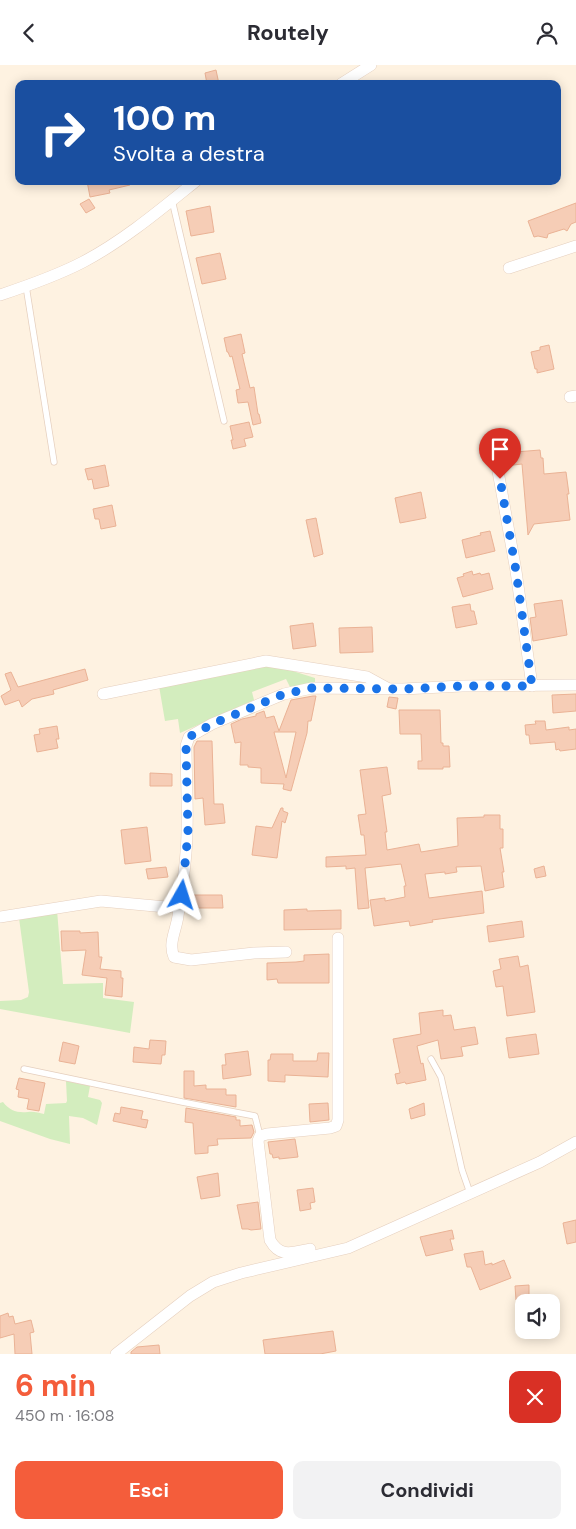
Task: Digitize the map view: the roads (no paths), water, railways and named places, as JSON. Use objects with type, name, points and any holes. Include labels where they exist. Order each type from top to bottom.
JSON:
[{"type":"street","points":[[347,80],[371,65]]},
{"type":"street","points":[[0,295],[82,263],[118,240],[191,185]]},
{"type":"street","points":[[509,268],[576,246]]},
{"type":"street","points":[[496,460],[516,571],[532,686]]},
{"type":"street","points":[[103,694],[266,661],[367,677],[388,688]]},
{"type":"street","points":[[286,952],[254,953],[191,960],[174,957],[171,950],[172,941],[182,895],[188,833],[186,746],[189,737],[212,724],[284,694],[312,688],[576,685]]},
{"type":"street","points":[[0,917],[101,901],[166,907],[179,905]]},
{"type":"street","points":[[338,938],[338,1120],[336,1126],[260,1136],[258,1141],[270,1240],[275,1248],[289,1253],[340,1244],[348,1248]]},
{"type":"street","points":[[116,1354],[190,1296],[213,1282],[241,1273],[348,1248],[540,1162],[576,1142]]},
{"type":"lane","points":[[172,200],[224,421]]},
{"type":"lane","points":[[26,286],[54,462]]},
{"type":"lane","points":[[432,1059],[441,1077],[462,1170],[470,1193]]},
{"type":"lane","points":[[24,1069],[255,1116],[260,1136]]}]
